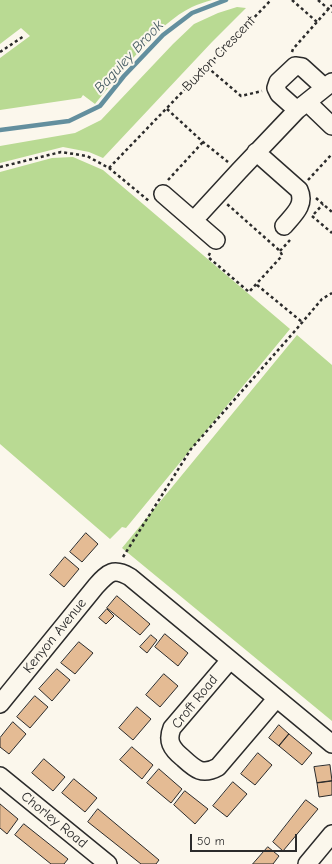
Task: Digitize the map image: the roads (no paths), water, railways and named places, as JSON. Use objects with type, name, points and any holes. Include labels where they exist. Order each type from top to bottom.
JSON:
[{"type":"street","points":[[194,220],[256,152],[302,106],[328,85],[302,66],[295,66],[278,82],[276,88],[279,94],[302,106],[332,126]]},
{"type":"street","points":[[256,152],[299,190],[302,197],[301,204],[284,226]]},
{"type":"street","points":[[160,191],[216,240]]},
{"type":"street","name":"Kenyon Avenue","points":[[3,693],[105,576],[114,571],[119,571],[130,577],[230,660]]},
{"type":"street","points":[[230,660],[332,744]]},
{"type":"street","name":"Croft Road","points":[[230,660],[172,728],[170,743],[176,752],[192,766],[202,771],[211,771],[218,767],[276,699]]},
{"type":"street","name":"Chorley Road","points":[[0,776],[108,864]]},
{"type":"street","points":[[308,864],[332,834]]},
{"type":"waterway","name":"Baguley Brook","points":[[0,130],[69,121],[100,106],[124,76],[163,35],[192,13],[226,0]]}]
